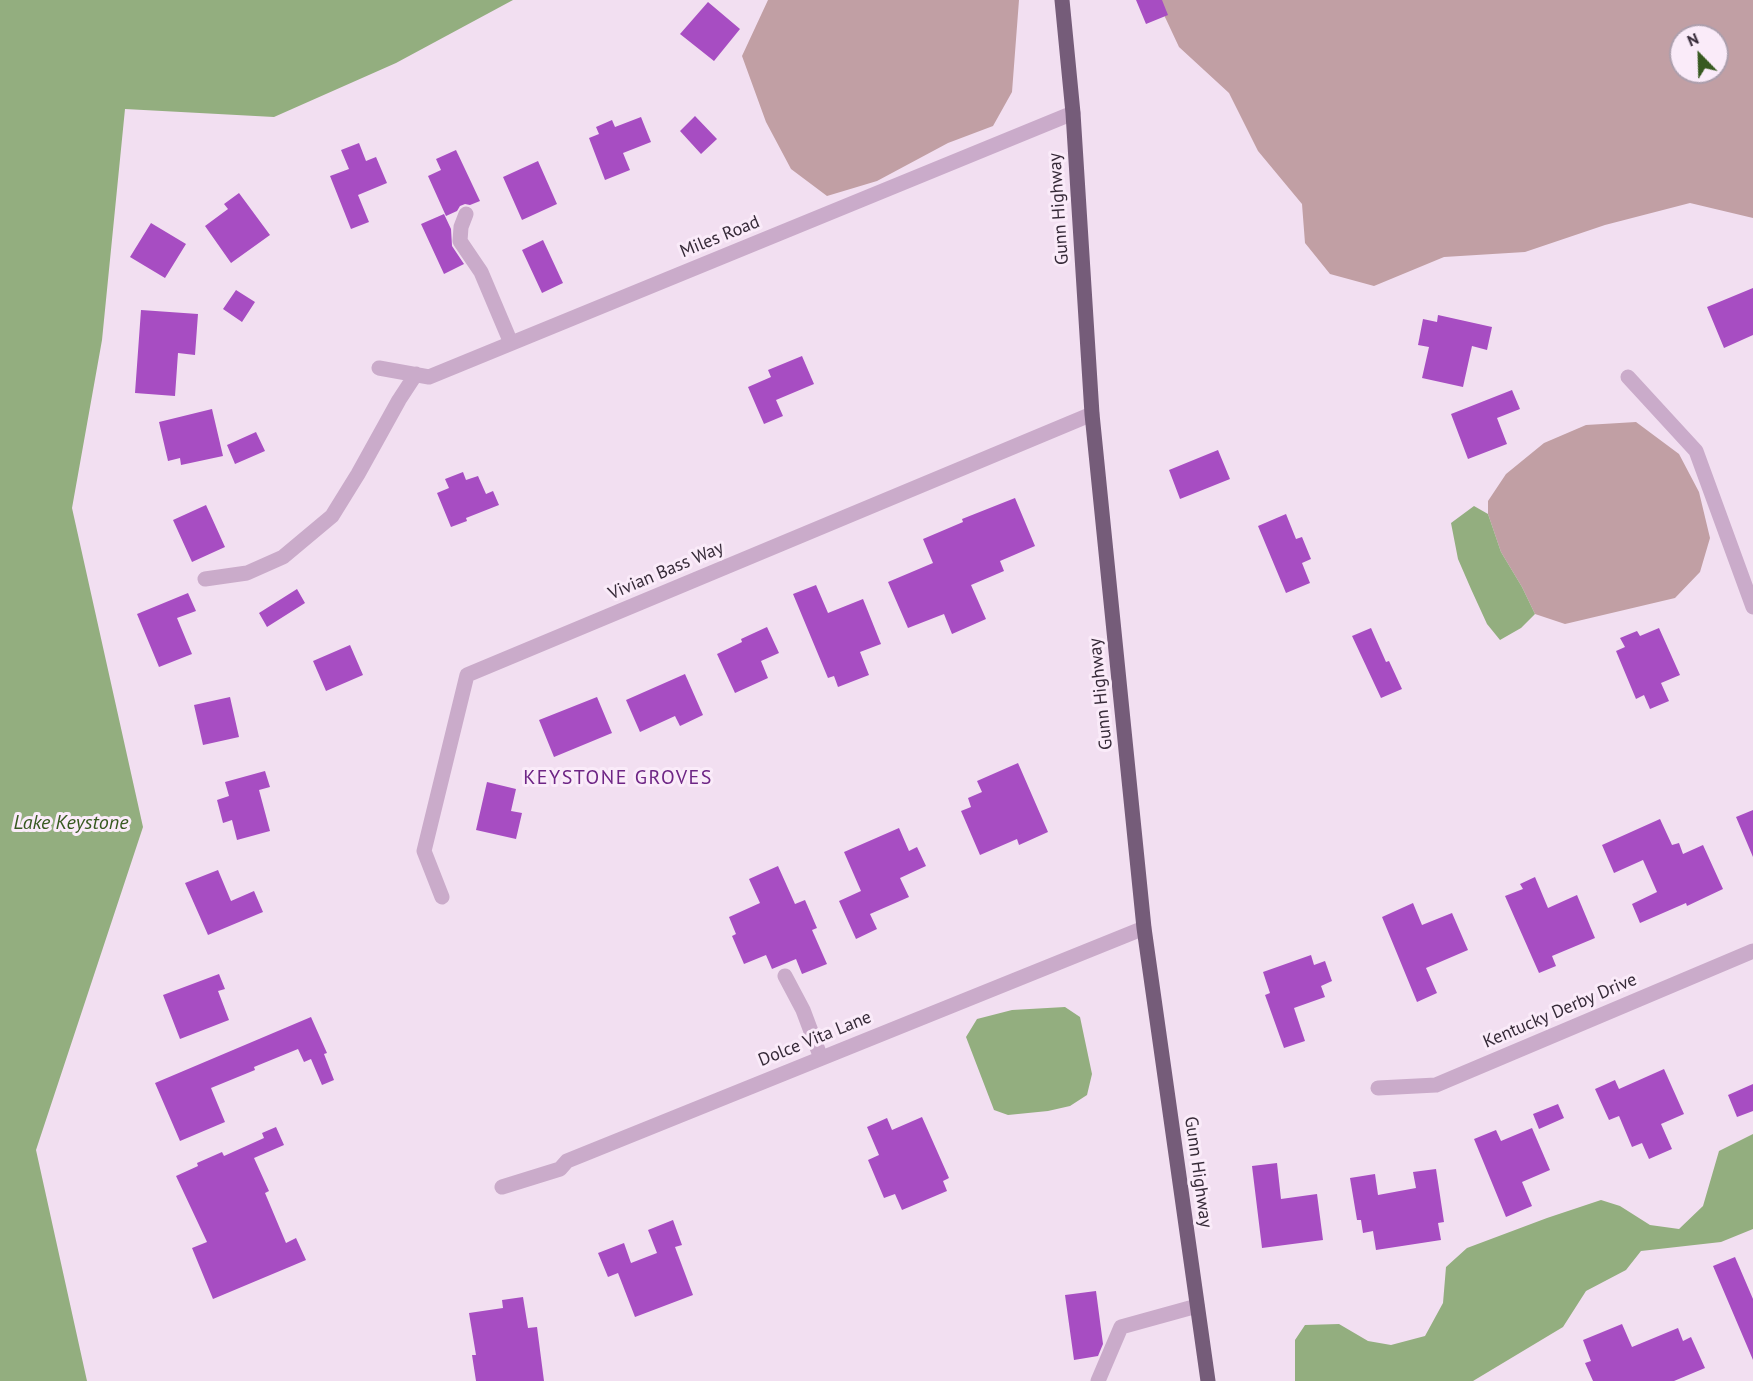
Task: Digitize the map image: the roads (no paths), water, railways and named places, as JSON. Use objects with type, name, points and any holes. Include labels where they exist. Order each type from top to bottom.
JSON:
[{"type":"main road","name":"Gunn Highway","points":[[1062,0],[1073,113],[1092,414],[1144,928],[1208,1381]]},
{"type":"street","name":"Miles Road","points":[[379,368],[429,377],[1073,113]]},
{"type":"street","points":[[466,214],[461,227],[460,241],[481,272],[511,343]]},
{"type":"street","points":[[205,579],[247,573],[283,557],[332,516],[416,374]]},
{"type":"street","points":[[1628,377],[1696,451],[1753,607]]},
{"type":"street","name":"Vivian Bass Way","points":[[442,897],[424,851],[467,675],[1092,414]]},
{"type":"street","name":"Dolce Vita Lane","points":[[502,1187],[560,1169],[567,1161],[1144,928]]},
{"type":"street","name":"Kentucky Derby Drive","points":[[1378,1088],[1436,1085],[1753,951]]},
{"type":"street","points":[[785,976],[803,1010],[821,1058]]},
{"type":"street","points":[[1098,1381],[1121,1327],[1197,1306]]},
{"type":"water","name":"Lake Keystone","points":[[0,0],[513,0],[396,63],[274,117],[125,109],[102,340],[72,508],[143,827],[36,1150],[87,1381],[0,1381]]},
{"type":"water","points":[[1474,506],[1488,514],[1501,552],[1535,614],[1521,628],[1500,640],[1487,624],[1458,559],[1451,523]]},
{"type":"water","points":[[1065,1007],[1080,1017],[1092,1074],[1087,1095],[1070,1106],[1048,1111],[1008,1115],[994,1110],[966,1037],[977,1019],[1012,1010]]},
{"type":"water","points":[[1753,1134],[1753,1229],[1721,1242],[1641,1251],[1626,1270],[1586,1291],[1563,1327],[1473,1381],[1295,1381],[1295,1340],[1305,1325],[1339,1324],[1368,1341],[1391,1345],[1425,1336],[1443,1303],[1446,1267],[1467,1248],[1601,1200],[1620,1206],[1650,1225],[1679,1229],[1703,1206],[1719,1151]]},
{"type":"district","name":"KEYSTONE GROVES","points":[[618,778]]}]
